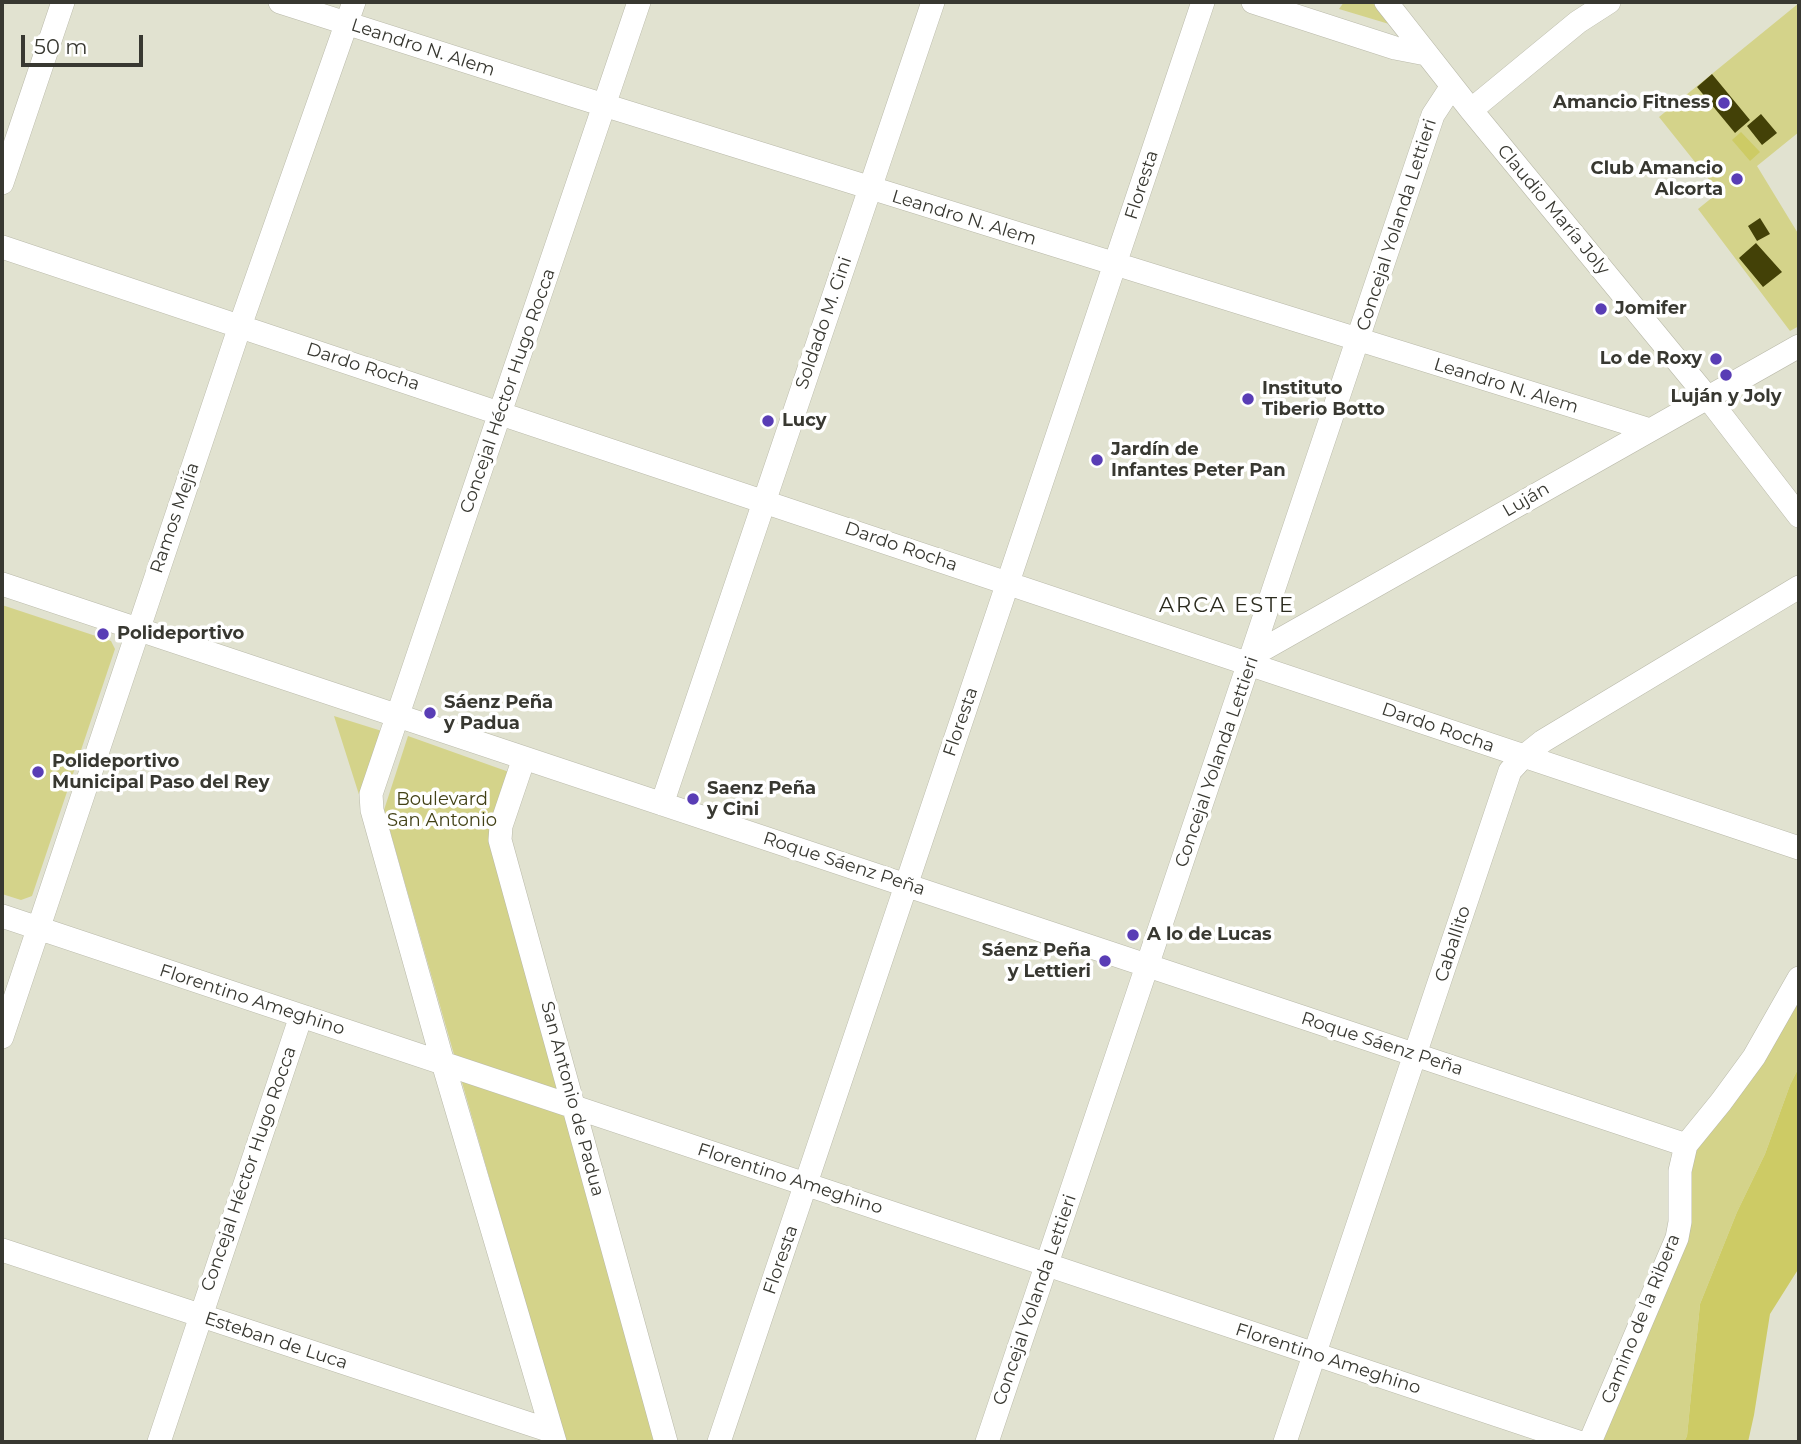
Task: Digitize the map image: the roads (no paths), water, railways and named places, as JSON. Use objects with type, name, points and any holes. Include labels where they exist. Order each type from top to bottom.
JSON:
[{"type":"street","points":[[2,183],[63,2]]},
{"type":"street","name":"Leandro N. Alem","points":[[280,2],[350,13],[604,105],[1650,430]]},
{"type":"street","name":"Concejal Héctor Hugo Rocca","points":[[443,1063],[372,810],[371,794],[639,2]]},
{"type":"street","name":"Soldado M. Cini","points":[[662,804],[933,2]]},
{"type":"street","name":"Floresta","points":[[719,1442],[1203,2]]},
{"type":"street","points":[[1253,2],[1395,48],[1426,54]]},
{"type":"street","name":"Claudio María Joly","points":[[1386,2],[1471,110],[1708,398],[1799,516]]},
{"type":"street","points":[[1471,110],[1578,22],[1609,2]]},
{"type":"street","name":"Ramos Mejía","points":[[2,1037],[240,326],[350,13]]},
{"type":"street","name":"Concejal Yolanda Lettieri","points":[[987,1442],[1433,115],[1452,86]]},
{"type":"street","name":"Dardo Rocha","points":[[2,247],[1008,583],[1251,659],[1523,757],[1799,848]]},
{"type":"street","name":"Luján","points":[[1251,659],[1799,346]]},
{"type":"street","name":"Roque Sáenz Peña","points":[[2,584],[1686,1145]]},
{"type":"street","name":"Caballito","points":[[1285,1442],[1510,771],[1542,741],[1799,587]]},
{"type":"street","name":"San Antonio de Padua","points":[[524,758],[501,826],[499,840],[666,1442]]},
{"type":"street","name":"Florentino Ameghino","points":[[2,916],[1578,1442]]},
{"type":"street","name":"Camino de la Ribera","points":[[1590,1442],[1677,1237],[1680,1222],[1680,1171],[1686,1145],[1754,1056],[1799,978]]},
{"type":"street","name":"Concejal Héctor Hugo Rocca","points":[[159,1442],[301,1016]]},
{"type":"street","points":[[443,1063],[553,1437]]},
{"type":"street","name":"Esteban de Luca","points":[[2,1250],[553,1437]]},
{"type":"place","name":"Amancio Fitness","points":[[1724,103]]},
{"type":"place","name":"Club Amancio Alcorta","points":[[1737,179]]},
{"type":"place","name":"Jomifer","points":[[1601,309]]},
{"type":"place","name":"Lo de Roxy","points":[[1716,359]]},
{"type":"place","name":"Luján y Joly","points":[[1726,375]]},
{"type":"place","name":"Instituto Tiberio Botto","points":[[1248,399]]},
{"type":"place","name":"Lucy","points":[[768,421]]},
{"type":"place","name":"Jardín de Infantes Peter Pan","points":[[1097,460]]},
{"type":"place","name":"Polideportivo","points":[[103,634]]},
{"type":"place","name":"Sáenz Peña y Padua","points":[[430,713]]},
{"type":"place","name":"Polideportivo Municipal Paso del Rey","points":[[38,772]]},
{"type":"place","name":"Saenz Peña y Cini","points":[[693,799]]},
{"type":"place","name":"A lo de Lucas","points":[[1133,935]]},
{"type":"place","name":"Sáenz Peña y Lettieri","points":[[1105,961]]},
{"type":"district","name":"ARCA ESTE","points":[[1227,606]]},
{"type":"park label","name":"Boulevard San Antonio","points":[[442,810]]}]
